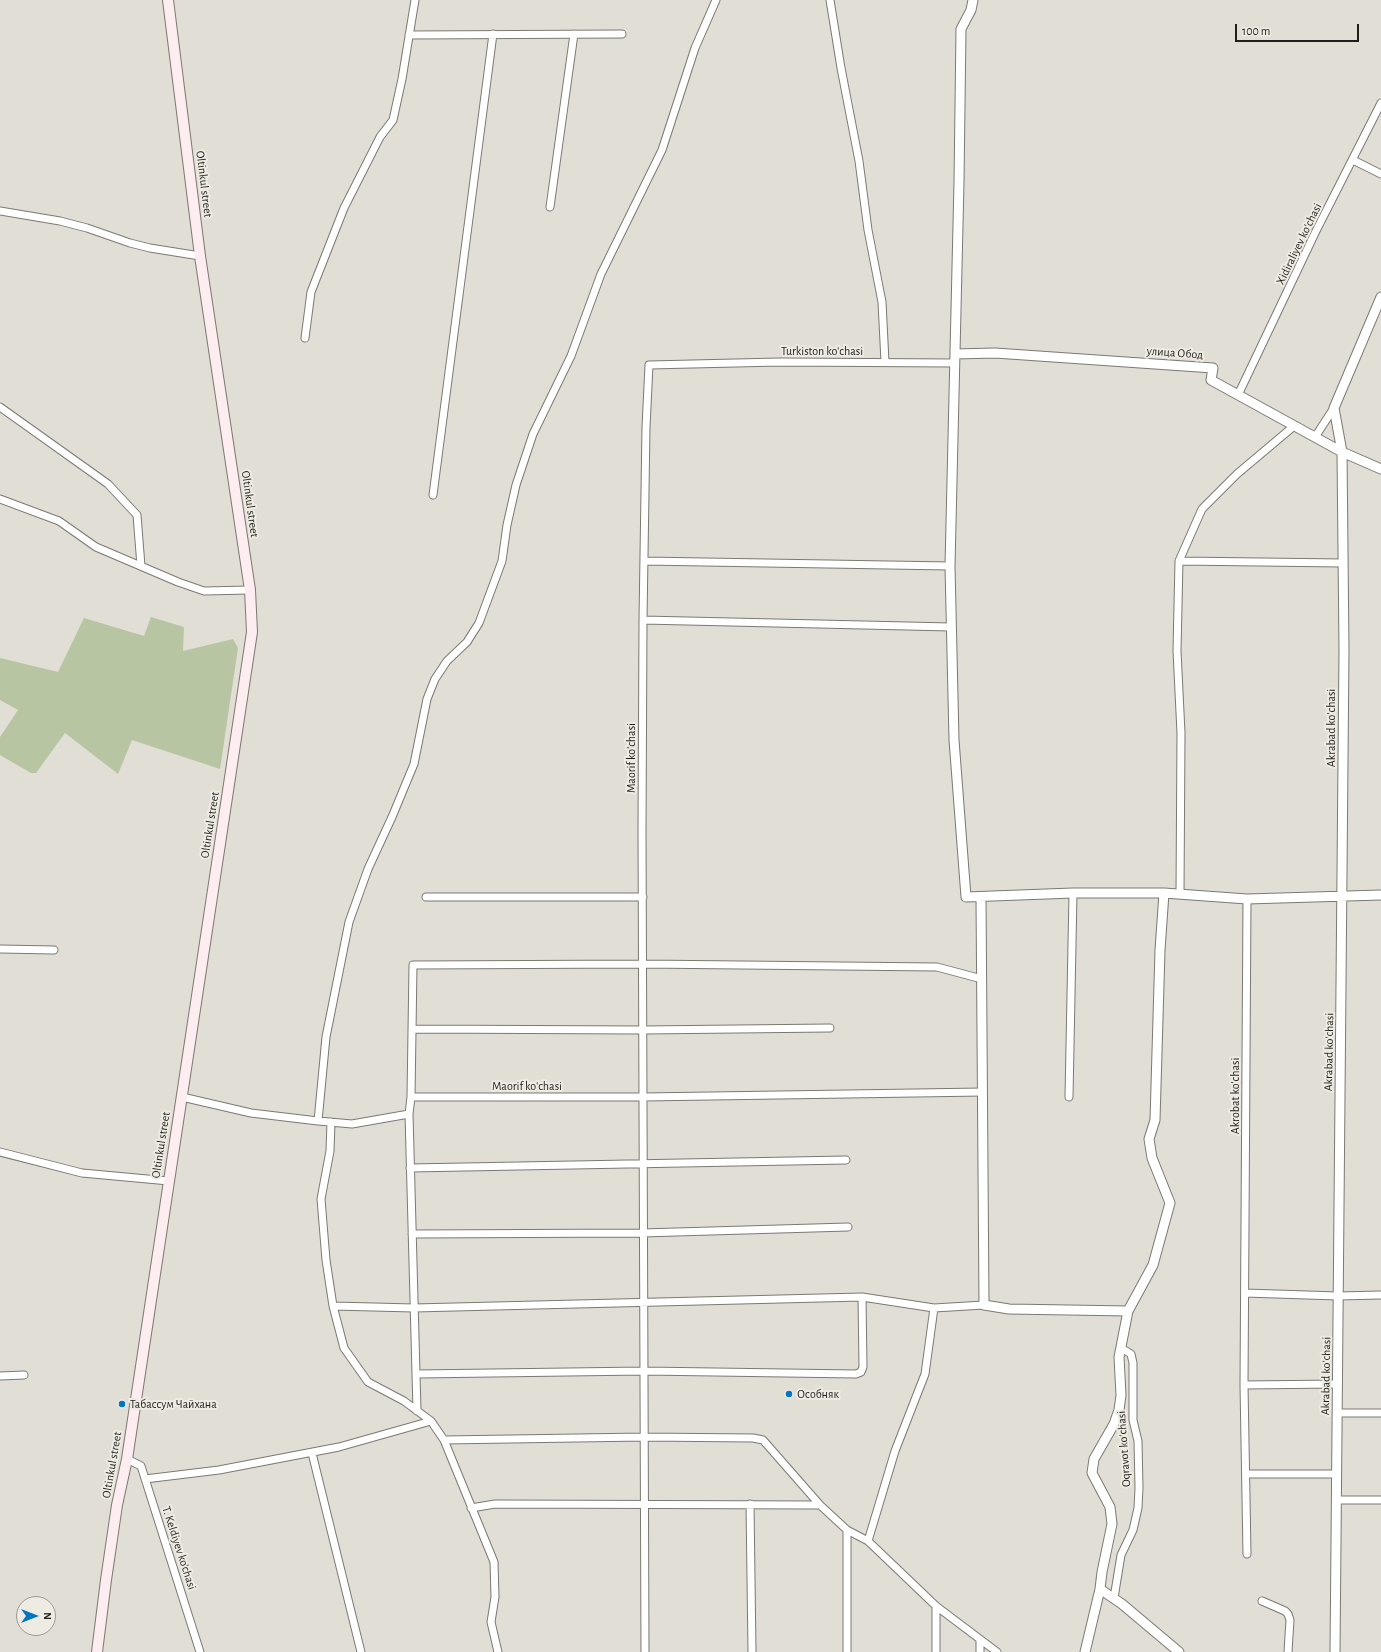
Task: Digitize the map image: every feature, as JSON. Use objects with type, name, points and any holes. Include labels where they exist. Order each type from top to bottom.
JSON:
[{"type":"main road","name":"Oltinkul street","points":[[97,1652],[117,1506],[127,1459],[252,632],[250,590],[200,256],[168,0]]},
{"type":"street","points":[[305,338],[311,292],[344,208],[380,137],[393,120],[402,79],[414,0]]},
{"type":"street","points":[[318,1122],[326,1037],[349,922],[368,869],[414,764],[427,699],[435,679],[447,662],[467,642],[479,623],[502,561],[507,525],[516,485],[533,434],[571,356],[601,274],[662,150],[695,48],[716,0]]},
{"type":"street","points":[[830,0],[859,161],[868,230],[882,302],[885,362],[955,359]]},
{"type":"street","points":[[974,0],[961,29],[960,182],[950,566],[954,740],[966,897],[1073,892],[1164,893],[1247,899],[1381,895]]},
{"type":"street","points":[[433,495],[493,34]]},
{"type":"street","points":[[550,207],[574,34]]},
{"type":"street","points":[[409,35],[622,34]]},
{"type":"street","name":"Xidiraliyev koʻchasi","points":[[1238,395],[1315,233],[1381,104]]},
{"type":"street","points":[[1353,160],[1381,174]]},
{"type":"street","points":[[0,211],[60,221],[150,248],[200,256]]},
{"type":"street","points":[[1315,437],[1334,408],[1381,297]]},
{"type":"street","name":"улица Обод","points":[[955,359],[1002,354],[1213,368],[1211,380],[1342,452],[1381,469]]},
{"type":"street","name":"Turkiston koʻchasi","points":[[643,620],[646,427],[649,365],[885,362]]},
{"type":"street","points":[[0,407],[108,484],[137,515],[141,566]]},
{"type":"street","name":"Akrabad koʻchasi","points":[[1334,408],[1342,452],[1343,563],[1342,897],[1335,1652]]},
{"type":"street","points":[[1180,894],[1181,733],[1177,651],[1179,561],[1202,509],[1237,474],[1294,426]]},
{"type":"street","points":[[0,500],[59,521],[96,547],[178,582],[204,591],[250,590]]},
{"type":"street","points":[[644,561],[950,566]]},
{"type":"street","points":[[1179,561],[1343,563]]},
{"type":"street","points":[[643,620],[952,627]]},
{"type":"street","name":"Maorif koʻchasi","points":[[643,620],[642,1233],[645,1652]]},
{"type":"street","points":[[1069,1098],[1073,892]]},
{"type":"street","points":[[1085,1652],[1100,1589],[1112,1524],[1110,1507],[1092,1473],[1094,1459],[1114,1424],[1119,1410],[1122,1395],[1119,1356],[1128,1311],[1153,1266],[1170,1203],[1152,1158],[1149,1139],[1155,1120],[1160,950],[1164,893]]},
{"type":"street","points":[[426,897],[643,897]]},
{"type":"street","points":[[981,897],[984,1092],[984,1305]]},
{"type":"street","name":"Akrobat koʻchasi","points":[[1247,899],[1244,1385],[1247,1554]]},
{"type":"street","points":[[0,949],[54,950]]},
{"type":"street","points":[[417,1411],[409,1114],[411,1097],[413,965],[643,964],[937,967],[982,978]]},
{"type":"street","points":[[412,1030],[830,1028]]},
{"type":"street","points":[[643,1097],[984,1092]]},
{"type":"street","points":[[182,1097],[251,1113],[318,1122],[352,1124],[409,1114]]},
{"type":"street","name":"Maorif koʻchasi","points":[[411,1097],[643,1097]]},
{"type":"street","points":[[331,1122],[330,1151],[321,1199],[326,1260],[333,1306],[344,1348],[368,1382],[404,1401],[431,1421],[444,1440],[494,1562],[495,1597],[491,1622],[498,1652]]},
{"type":"street","points":[[0,1152],[82,1173],[169,1181]]},
{"type":"street","points":[[410,1168],[846,1160]]},
{"type":"street","points":[[412,1234],[642,1233],[848,1227]]},
{"type":"street","points":[[1245,1293],[1338,1296],[1381,1295]]},
{"type":"street","points":[[333,1306],[414,1308],[862,1297],[934,1308],[984,1305],[1009,1309],[1128,1311]]},
{"type":"street","points":[[417,1374],[644,1371],[856,1374],[860,1372],[863,1367],[862,1297]]},
{"type":"street","points":[[868,1541],[895,1451],[925,1374],[934,1308]]},
{"type":"street","name":"Oqravot koʻchasi","points":[[1114,1598],[1121,1555],[1133,1530],[1138,1508],[1139,1488],[1138,1441],[1133,1420],[1133,1363],[1131,1354],[1121,1348]]},
{"type":"street","points":[[0,1376],[24,1375]]},
{"type":"street","points":[[1244,1385],[1338,1384]]},
{"type":"street","points":[[1337,1413],[1381,1413]]},
{"type":"street","points":[[145,1479],[219,1470],[312,1453],[339,1447],[431,1421]]},
{"type":"street","points":[[444,1440],[644,1437],[753,1438],[763,1440],[820,1505],[847,1530],[868,1541],[936,1606],[997,1652]]},
{"type":"street","points":[[312,1453],[361,1652]]},
{"type":"street","name":"T. Keldiyev ko'chasi","points":[[127,1459],[141,1466],[200,1652]]},
{"type":"street","points":[[1246,1474],[1337,1474]]},
{"type":"street","points":[[1336,1500],[1381,1500]]},
{"type":"street","points":[[471,1508],[495,1504],[820,1505]]},
{"type":"street","points":[[750,1504],[752,1652]]},
{"type":"street","points":[[847,1530],[847,1652]]},
{"type":"street","points":[[1100,1589],[1114,1598],[1179,1652]]},
{"type":"street","points":[[1262,1601],[1285,1611],[1288,1614],[1290,1620],[1288,1652]]},
{"type":"street","points":[[936,1606],[936,1652]]},
{"type":"street","points":[[980,1640],[980,1652]]},
{"type":"green space","points":[[151,617],[184,627],[183,651],[233,639],[238,648],[220,769],[132,740],[118,774],[65,733],[36,773],[31,773],[0,755],[0,737],[18,710],[0,700],[0,658],[58,672],[84,618],[144,636]]},
{"type":"place","name":"Особняк","points":[[789,1394]]},
{"type":"place","name":"Табассум Чайхана","points":[[122,1404]]}]
